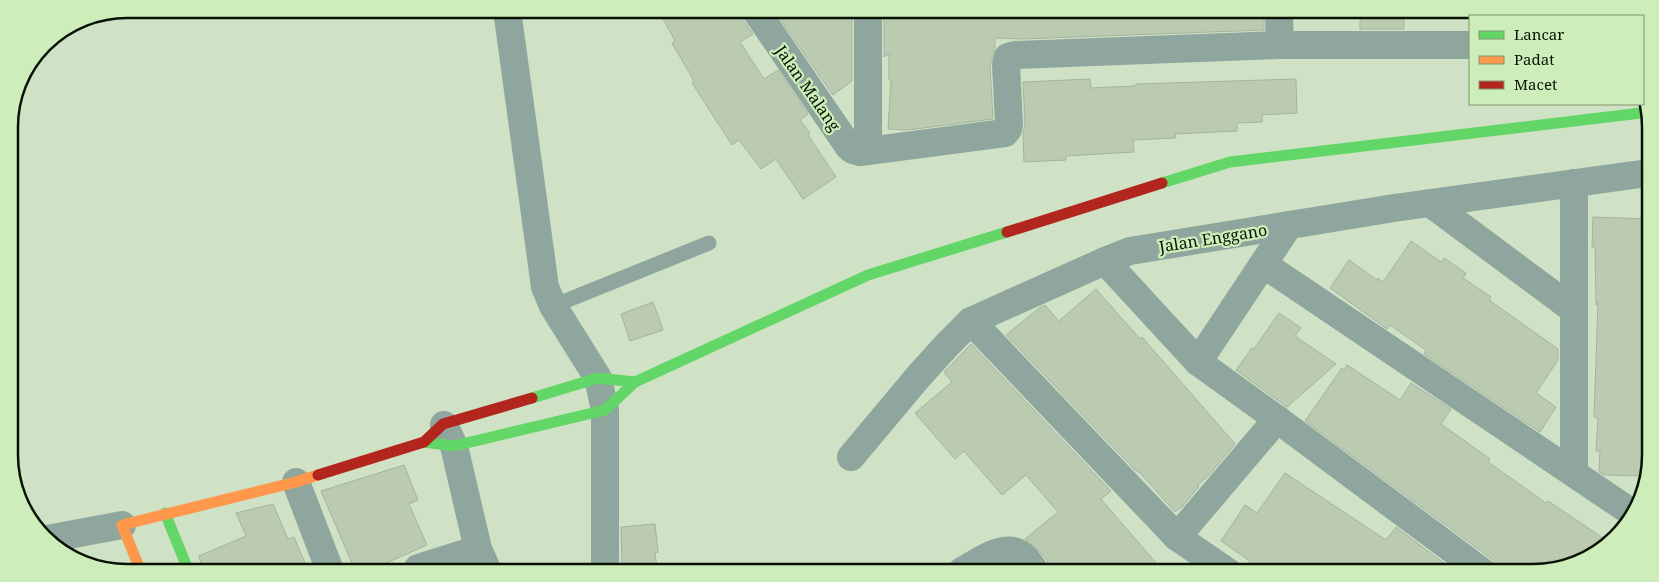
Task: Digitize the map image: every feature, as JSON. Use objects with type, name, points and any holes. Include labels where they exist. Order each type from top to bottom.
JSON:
[{"type":"street","points":[[508,18],[545,287],[553,306],[598,378],[605,410],[605,564]]},
{"type":"street","name":"Jalan Malang","points":[[760,18],[850,147],[860,152],[868,150]]},
{"type":"street","points":[[868,18],[868,150],[1005,133],[1008,130],[1009,124],[1006,65],[1008,57],[1015,55],[1280,45],[1469,45]]},
{"type":"street","points":[[1279,18],[1280,45]]},
{"type":"street","points":[[440,437],[605,410],[635,382],[868,275],[1230,162],[1641,113]]},
{"type":"street","name":"Jalan Enggano","points":[[851,457],[924,371],[970,321],[1130,251],[1430,203],[1642,174]]},
{"type":"street","points":[[1574,183],[1574,474]]},
{"type":"street","points":[[1430,203],[1574,310]]},
{"type":"street","points":[[1198,362],[1289,225]]},
{"type":"street","points":[[1105,261],[1198,362],[1472,564]]},
{"type":"street","points":[[1263,264],[1627,509]]},
{"type":"street","points":[[970,321],[1177,537],[1216,564]]},
{"type":"street","points":[[56,537],[122,525],[296,482],[440,437],[598,378],[635,382]]},
{"type":"street","points":[[1177,537],[1277,419]]},
{"type":"street","points":[[440,437],[482,559],[446,564]]},
{"type":"street","points":[[296,482],[327,564]]},
{"type":"street","points":[[165,513],[185,564]]},
{"type":"street","points":[[122,525],[138,564]]},
{"type":"street","points":[[974,564],[995,552],[1009,550],[1024,557],[1030,564]]},
{"type":"lane","points":[[553,306],[709,243]]},
{"type":"building","points":[[663,18],[743,18],[753,34],[740,42],[764,79],[778,70],[808,114],[800,120],[810,133],[808,135],[836,177],[803,199],[776,159],[761,169],[739,140],[732,145],[692,83],[694,81],[672,43],[675,41]]},
{"type":"building","points":[[779,18],[852,18],[852,81],[833,95]]},
{"type":"building","points":[[884,18],[1264,18],[1264,30],[1022,39],[995,38],[995,50],[990,66],[993,119],[908,130],[888,129],[891,80],[889,80],[889,54],[884,57]]},
{"type":"building","points":[[1360,18],[1404,18],[1404,29],[1360,29]]},
{"type":"building","points":[[1090,79],[1091,88],[1136,86],[1136,84],[1296,79],[1297,113],[1262,115],[1262,122],[1237,123],[1237,131],[1175,134],[1176,138],[1133,140],[1134,152],[1066,156],[1066,160],[1024,162],[1023,82]]},
{"type":"building","points":[[1593,217],[1642,219],[1642,455],[1640,476],[1604,475],[1599,472],[1600,451],[1596,451],[1598,418],[1594,417],[1598,302],[1596,305],[1595,247],[1592,247]]},
{"type":"building","points":[[1411,241],[1441,262],[1444,258],[1466,273],[1463,278],[1491,297],[1489,300],[1558,349],[1558,360],[1536,393],[1556,407],[1540,432],[1424,354],[1426,350],[1390,325],[1387,329],[1330,288],[1349,260],[1377,280],[1378,278],[1383,282]]},
{"type":"building","points":[[1096,289],[1140,339],[1142,337],[1235,444],[1210,474],[1198,485],[1183,506],[1175,512],[1140,473],[1006,335],[1045,305],[1059,321]]},
{"type":"building","points":[[653,302],[663,330],[630,341],[621,314]]},
{"type":"building","points":[[1279,313],[1301,328],[1295,336],[1336,364],[1287,407],[1236,370],[1252,348],[1254,349]]},
{"type":"building","points":[[971,344],[1111,491],[1101,499],[1157,564],[1048,564],[1040,552],[1025,539],[1058,512],[1026,475],[1002,495],[964,451],[955,459],[915,413],[952,382],[944,372]]},
{"type":"building","points":[[1347,365],[1400,400],[1411,383],[1451,409],[1441,424],[1490,459],[1488,462],[1546,503],[1548,501],[1603,538],[1587,550],[1560,561],[1539,564],[1496,564],[1305,421],[1342,368],[1344,370]]},
{"type":"building","points":[[404,465],[418,500],[409,504],[427,545],[384,564],[352,564],[321,491]]},
{"type":"building","points":[[1285,473],[1386,540],[1396,527],[1445,564],[1250,564],[1250,561],[1221,541],[1245,505],[1257,513]]},
{"type":"building","points":[[273,504],[288,539],[294,537],[305,564],[201,564],[199,556],[246,536],[236,513]]},
{"type":"building","points":[[655,524],[658,552],[655,553],[656,564],[622,564],[621,527]]},
{"type":"traffic: fast","points":[[1162,183],[1230,162],[1641,113]]},
{"type":"traffic: fast","points":[[424,442],[454,446],[605,410],[635,382],[868,275],[1007,232]]},
{"type":"traffic: fast","points":[[532,398],[598,378],[635,382]]},
{"type":"traffic: fast","points":[[165,513],[186,564]]},
{"type":"traffic: slow","points":[[138,564],[122,525],[318,475]]},
{"type":"traffic: jam","points":[[1007,232],[1162,183]]},
{"type":"traffic: jam","points":[[318,475],[424,442],[443,424],[532,398]]}]
